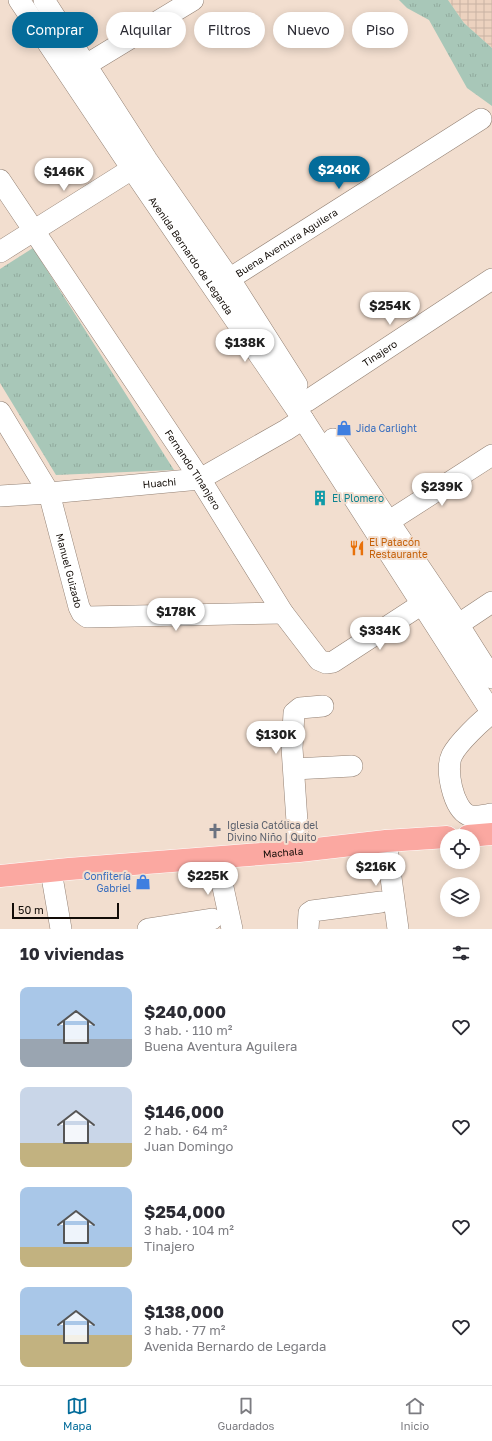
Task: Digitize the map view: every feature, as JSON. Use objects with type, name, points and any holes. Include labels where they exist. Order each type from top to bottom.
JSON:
[{"type":"main road","points":[[480,835],[492,834]]},
{"type":"main road","name":"Machala","points":[[0,876],[440,837]]},
{"type":"street","name":"Avenida Bernardo de Legarda","points":[[19,0],[139,164],[222,283],[450,630],[492,713]]},
{"type":"street","name":"Avenida Bernardo de Legarda","points":[[44,0],[86,65],[139,164]]},
{"type":"street","points":[[86,65],[193,0]]},
{"type":"street","name":"Buena Aventura Aguilera","points":[[222,283],[481,119]]},
{"type":"street","points":[[0,252],[139,164]]},
{"type":"street","name":"Fernando Tinanjero","points":[[0,180],[200,479],[283,613],[319,660],[326,663],[333,662],[422,604]]},
{"type":"street","name":"Tinajero","points":[[305,410],[492,279]]},
{"type":"street","name":"Huachi","points":[[0,496],[200,479],[286,430],[305,410]]},
{"type":"street","name":"Manuel Guizado","points":[[0,412],[49,493],[79,607],[87,618],[283,613]]},
{"type":"street","points":[[382,526],[492,455]]},
{"type":"street","name":"Avenida Bernardo de Legarda","points":[[382,526],[422,604],[450,630],[492,678]]},
{"type":"street","points":[[450,630],[492,602]]},
{"type":"street","points":[[299,851],[292,748],[294,713],[300,708],[323,706]]},
{"type":"street","points":[[492,713],[482,721],[458,747],[451,756],[449,766],[449,774],[454,793],[464,813],[470,816],[492,814]]},
{"type":"street","points":[[294,770],[352,766]]},
{"type":"street","points":[[386,841],[398,929]]},
{"type":"street","points":[[218,857],[232,929]]},
{"type":"street","points":[[50,871],[61,929]]},
{"type":"street","points":[[308,929],[309,913],[312,911],[381,902]]},
{"type":"street","points":[[148,929],[177,927],[212,920]]},
{"type":"shaded area","points":[[448,0],[492,0],[492,48],[464,23]]},
{"type":"green space","points":[[399,0],[448,0],[464,23],[492,48],[492,106],[467,88],[429,20],[407,8]]},
{"type":"green space","points":[[33,248],[174,470],[56,475],[0,383],[0,269]]},
{"type":"place","name":"Jida Carlight","points":[[344,428]]},
{"type":"place","name":"El Plomero","points":[[320,498]]},
{"type":"place","name":"El Patacón Restaurante","points":[[357,548]]},
{"type":"place","name":"Iglesia Católica del Divino Niño | Quito","points":[[215,831]]},
{"type":"place","name":"Confitería Gabriel","points":[[143,882]]}]
